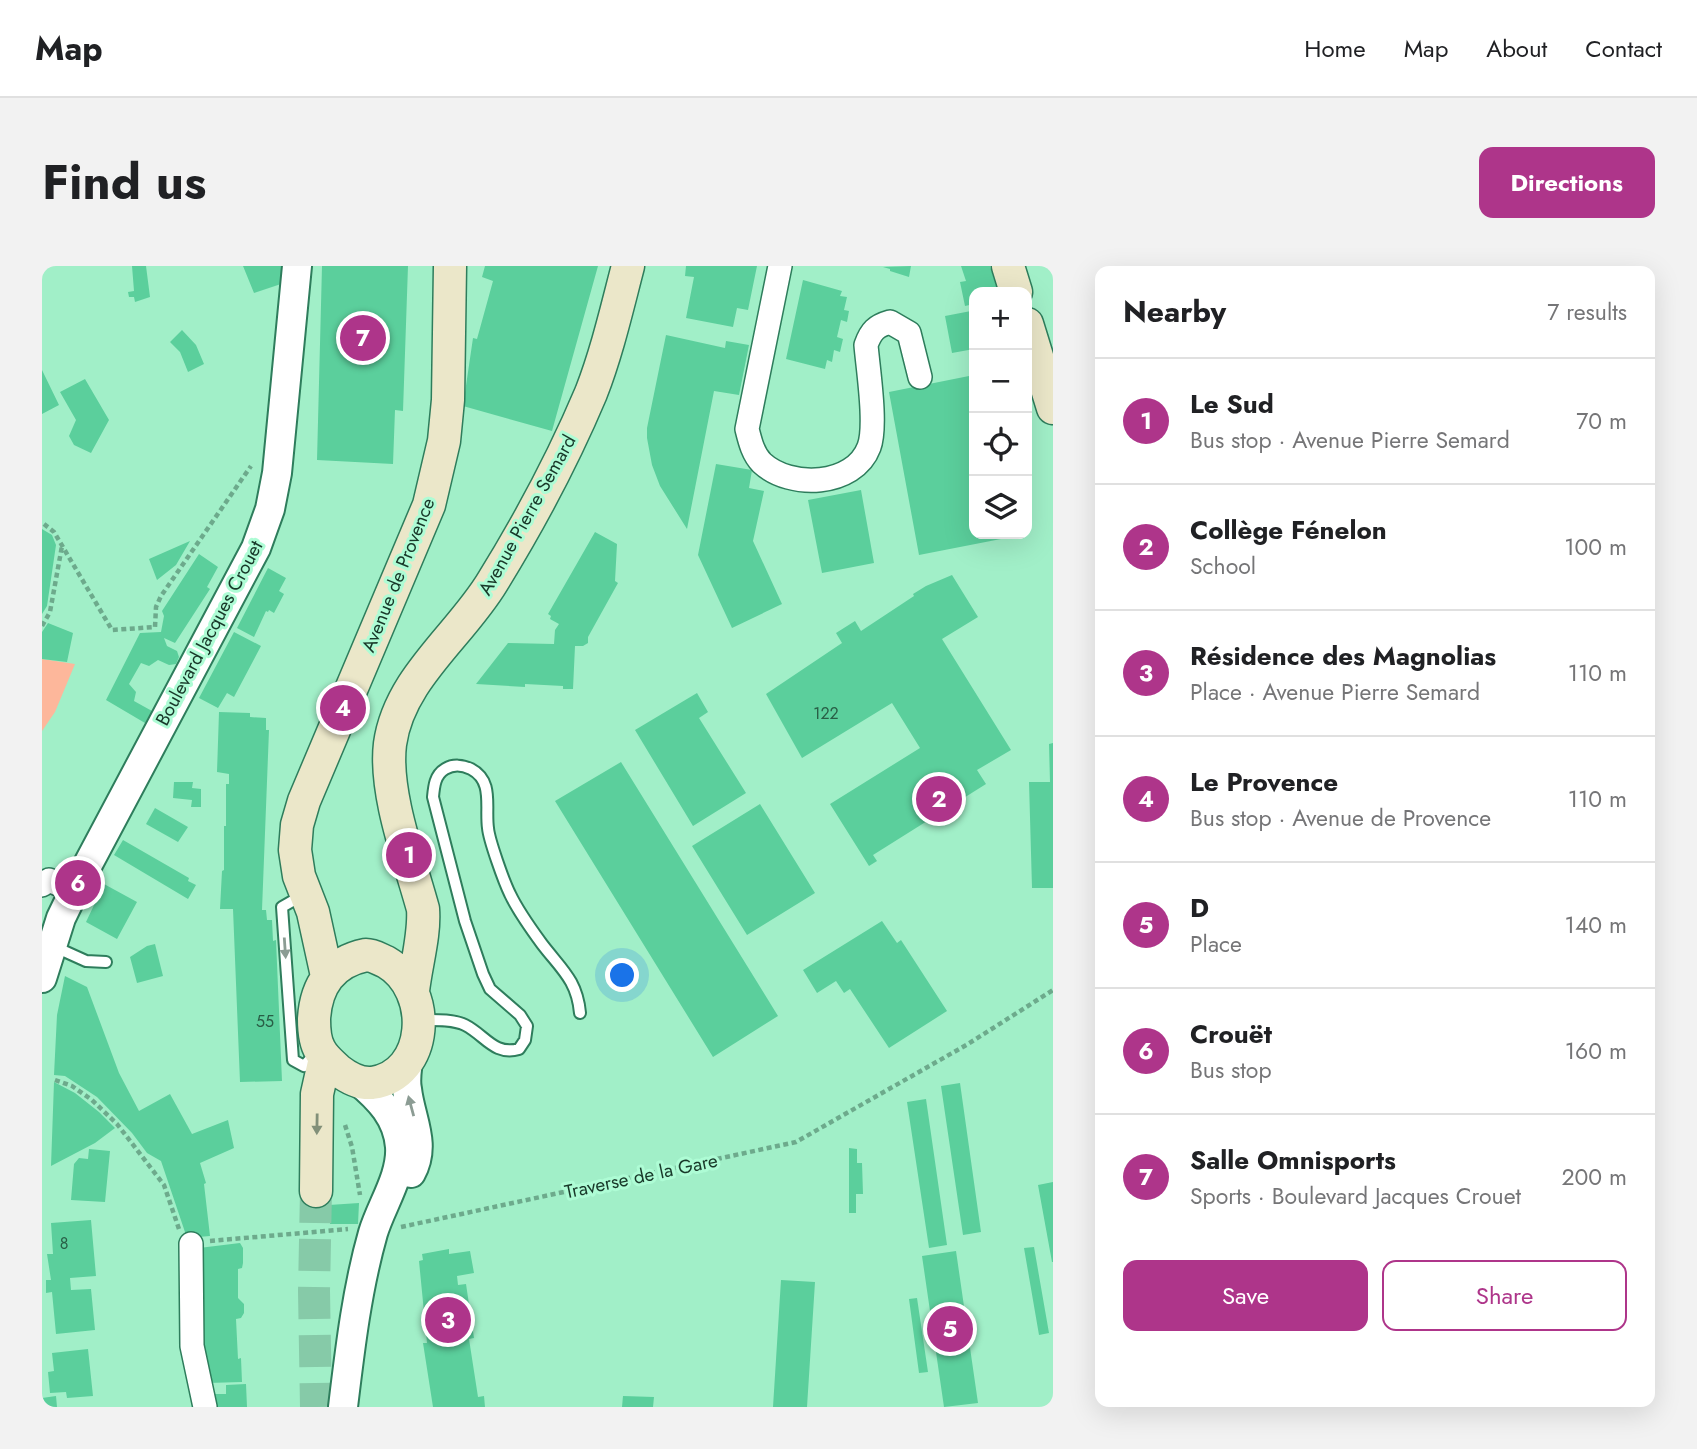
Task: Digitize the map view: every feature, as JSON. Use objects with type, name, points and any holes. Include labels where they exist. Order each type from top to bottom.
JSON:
[{"type":"main road","name":"Avenue de Provence","points":[[327,976],[309,903],[299,876],[295,850],[297,825],[304,801],[429,505],[444,441],[450,360],[450,266]]},
{"type":"main road","name":"Avenue Pierre Semard","points":[[416,1005],[417,953],[424,927],[423,909],[392,790],[390,744],[397,717],[409,691],[493,582],[553,473],[591,391],[611,331],[628,266]]},
{"type":"main road","points":[[1008,266],[1014,287]]},
{"type":"main road","points":[[1032,340],[1053,408]]},
{"type":"main road","points":[[309,903],[372,957],[399,972],[416,1005],[414,1048],[408,1060],[393,1075],[372,1083],[358,1081],[345,1076],[322,1054]]},
{"type":"main road","points":[[316,1191],[317,1094],[322,1054],[314,1026],[315,1006],[320,988],[327,976],[343,962],[391,951],[411,934],[423,909]]},
{"type":"street","name":"Boulevard Jacques Crouet","points":[[42,978],[61,918],[74,891],[256,548],[277,473],[297,266]]},
{"type":"street","points":[[780,266],[747,429],[751,446],[760,461],[773,471],[808,481],[835,475],[859,462],[869,448],[872,432],[866,345],[870,333],[879,325],[890,322],[909,333],[920,377]]},
{"type":"street","points":[[42,885],[50,880],[74,891]]},
{"type":"street","points":[[372,1214],[401,1191],[414,1168],[418,1148],[417,1127],[406,1087],[408,1060]]},
{"type":"street","points":[[343,1407],[372,1214],[398,1168],[400,1147],[388,1111],[358,1081]]},
{"type":"street","points":[[191,1244],[192,1346],[205,1407]]},
{"type":"lane","points":[[416,1005],[464,1024],[495,1048],[509,1052],[519,1049],[525,1040],[527,1026],[520,1015],[490,989],[483,974],[465,921],[433,797],[434,782],[443,769],[466,766],[476,772],[486,789],[488,829],[510,894],[541,943],[570,978],[578,995],[580,1013]]},
{"type":"lane","points":[[309,903],[282,906],[293,1059],[304,1066],[322,1054]]},
{"type":"lane","points":[[52,946],[86,961],[106,961]]},
{"type":"path","points":[[44,524],[62,545],[112,630],[155,627],[156,607],[162,596],[252,463]]},
{"type":"path","points":[[42,626],[50,612],[62,545]]},
{"type":"path","name":"Traverse de la Gare","points":[[191,1244],[327,1229],[360,1228],[372,1214],[796,1142],[968,1044],[1053,990]]},
{"type":"path","points":[[55,1080],[72,1086],[92,1100],[117,1124],[164,1185],[182,1237],[185,1242],[191,1244]]},
{"type":"path","points":[[317,1094],[341,1114],[372,1214]]},
{"type":"shaded area","points":[[42,659],[75,664],[55,712],[42,731]]},
{"type":"building","points":[[132,266],[146,266],[150,297],[135,302],[128,292],[134,291]]},
{"type":"building","points":[[243,266],[283,266],[281,284],[254,293]]},
{"type":"building","points":[[322,266],[408,266],[403,411],[395,410],[393,464],[317,460]]},
{"type":"building","points":[[485,266],[598,266],[552,431],[463,406],[473,338],[477,339],[493,281],[482,277]]},
{"type":"building","points":[[686,266],[757,266],[748,310],[737,308],[733,327],[686,318],[694,277],[685,276]]},
{"type":"building","points":[[911,266],[909,277],[883,267]]},
{"type":"building","points":[[961,266],[990,266],[996,287],[969,287],[969,305],[965,306],[960,282],[966,281]]},
{"type":"building","points":[[803,280],[842,291],[840,296],[847,297],[844,310],[849,311],[847,322],[841,320],[837,337],[843,339],[840,352],[834,350],[832,362],[827,360],[825,369],[786,359]]},
{"type":"building","points":[[969,311],[969,350],[952,353],[945,316]]},
{"type":"building","points":[[182,330],[196,345],[204,364],[188,372],[180,352],[170,342]]},
{"type":"building","points":[[666,335],[725,348],[726,341],[749,345],[739,395],[714,391],[687,529],[660,486],[652,465],[647,438]]},
{"type":"building","points":[[42,370],[59,405],[42,414]]},
{"type":"building","points":[[969,376],[969,539],[1001,539],[919,555],[889,392]]},
{"type":"building","points":[[85,379],[109,420],[91,453],[74,445],[69,436],[76,420],[60,392]]},
{"type":"building","points":[[716,464],[752,470],[749,488],[764,491],[753,541],[782,604],[732,628],[698,555]]},
{"type":"building","points":[[861,490],[874,563],[822,573],[808,500]]},
{"type":"building","points":[[42,529],[52,535],[56,545],[47,606],[42,614]]},
{"type":"building","points":[[595,532],[617,544],[615,581],[618,583],[588,637],[588,643],[575,646],[573,689],[525,684],[525,687],[476,684],[508,643],[554,644],[555,630],[559,624],[550,619],[548,614]]},
{"type":"building","points":[[190,541],[176,565],[157,580],[149,559]]},
{"type":"building","points":[[199,554],[218,567],[207,587],[210,589],[175,643],[164,638],[167,646],[177,651],[179,657],[176,664],[169,665],[158,660],[149,666],[141,663],[129,684],[136,692],[134,701],[152,711],[145,723],[106,700],[140,633],[161,632],[164,616],[162,611]]},
{"type":"building","points":[[268,568],[286,578],[279,591],[284,594],[274,613],[266,611],[254,637],[237,628]]},
{"type":"building","points":[[952,575],[978,617],[942,639],[1011,750],[977,770],[986,784],[873,855],[877,861],[869,866],[830,804],[920,748],[892,703],[802,758],[766,694],[842,643],[836,633],[855,621],[861,631],[926,586]]},
{"type":"building","points":[[48,623],[73,633],[67,662],[42,659],[42,632]]},
{"type":"building","points":[[234,632],[261,646],[234,697],[227,693],[218,708],[199,698]]},
{"type":"building","points":[[697,693],[708,712],[699,718],[746,793],[693,826],[635,730]]},
{"type":"building","points":[[219,712],[250,713],[250,717],[266,718],[266,730],[269,730],[262,910],[266,910],[267,920],[272,920],[273,941],[276,940],[282,1081],[240,1082],[233,909],[220,909],[224,870],[226,784],[229,784],[229,774],[217,772]]},
{"type":"building","points":[[1053,743],[1053,888],[1032,888],[1029,782],[1050,782],[1049,744]]},
{"type":"building","points":[[621,762],[778,1016],[713,1057],[555,801]]},
{"type":"building","points":[[174,782],[193,782],[192,788],[201,789],[201,807],[191,807],[192,800],[173,798]]},
{"type":"building","points":[[760,804],[815,893],[747,935],[692,846]]},
{"type":"building","points":[[155,808],[188,827],[178,842],[146,824]]},
{"type":"building","points":[[123,840],[189,878],[188,881],[196,885],[188,899],[114,855]]},
{"type":"building","points":[[104,884],[137,902],[117,939],[86,922]]},
{"type":"building","points":[[882,921],[897,943],[901,940],[947,1011],[889,1048],[850,989],[844,993],[836,981],[817,993],[803,970]]},
{"type":"building","points":[[155,944],[163,976],[137,983],[130,957]]},
{"type":"building","points":[[65,976],[87,987],[119,1073],[139,1111],[170,1094],[192,1134],[228,1120],[234,1148],[200,1163],[206,1183],[210,1236],[187,1238],[161,1161],[147,1153],[132,1133],[97,1097],[65,1076],[54,1075],[57,1015]]},
{"type":"building","points":[[54,1082],[75,1093],[115,1128],[95,1143],[51,1166]]},
{"type":"building","points":[[960,1083],[981,1232],[963,1235],[941,1086]]},
{"type":"building","points":[[926,1099],[947,1245],[929,1248],[907,1102]]},
{"type":"building","points":[[849,1148],[857,1149],[857,1163],[862,1163],[863,1194],[856,1194],[856,1213],[849,1213]]},
{"type":"building","points":[[89,1149],[110,1151],[105,1202],[71,1200],[74,1164],[79,1158],[88,1159]]},
{"type":"building","points":[[1053,1182],[1053,1262],[1052,1262],[1038,1185]]},
{"type":"building","points":[[359,1203],[358,1224],[330,1224],[329,1205]]},
{"type":"building","points":[[91,1220],[96,1276],[70,1278],[71,1290],[91,1289],[95,1330],[56,1334],[52,1292],[46,1293],[46,1280],[51,1280],[47,1254],[53,1254],[51,1223]]},
{"type":"building","points":[[240,1243],[243,1248],[243,1263],[242,1268],[238,1269],[238,1298],[244,1304],[244,1313],[241,1318],[236,1319],[242,1382],[207,1383],[199,1248]]},
{"type":"building","points":[[1034,1247],[1049,1333],[1039,1335],[1024,1248]]},
{"type":"building","points":[[449,1249],[449,1254],[470,1251],[474,1273],[457,1276],[458,1285],[466,1284],[474,1338],[469,1339],[478,1397],[484,1396],[485,1407],[433,1407],[423,1343],[427,1343],[419,1261],[423,1260],[422,1254]]},
{"type":"building","points":[[956,1251],[978,1403],[944,1407],[922,1256]]},
{"type":"building","points":[[781,1280],[815,1282],[807,1407],[773,1407]]},
{"type":"building","points":[[917,1298],[928,1372],[919,1373],[909,1299]]},
{"type":"building","points":[[88,1349],[93,1396],[67,1398],[66,1392],[50,1393],[48,1372],[54,1371],[52,1353]]},
{"type":"building","points":[[246,1384],[247,1407],[212,1407],[210,1394],[226,1394],[226,1385]]},
{"type":"building","points":[[56,1396],[57,1407],[42,1407],[42,1398]]},
{"type":"building","points":[[623,1396],[654,1397],[653,1407],[622,1407]]},
{"type":"tunnel","points":[[316,1191],[316,1407]]},
{"type":"place","name":"Salle Omnisports","points":[[363,338]]},
{"type":"place","name":"Le Provence","points":[[343,708]]},
{"type":"place","name":"Collège Fénelon","points":[[939,799]]},
{"type":"place","name":"Le Sud","points":[[409,855]]},
{"type":"place","name":"Crouët","points":[[78,883]]},
{"type":"place","name":"Résidence des Magnolias","points":[[448,1320]]},
{"type":"place","name":"D","points":[[950,1329]]}]
